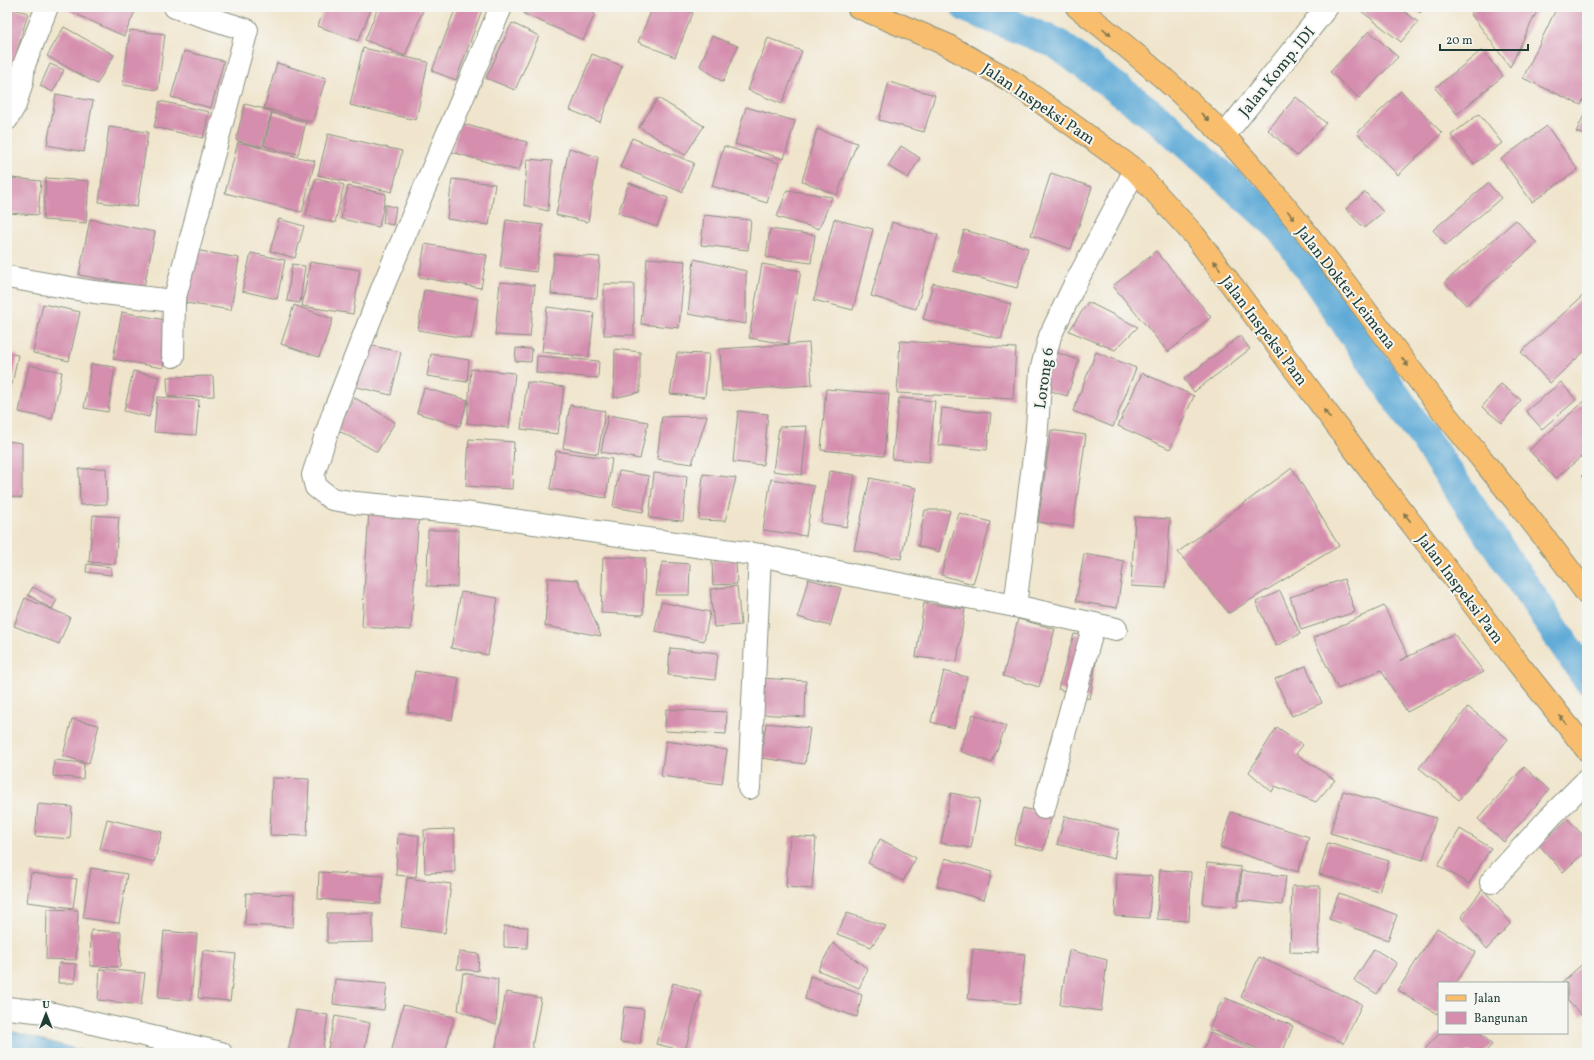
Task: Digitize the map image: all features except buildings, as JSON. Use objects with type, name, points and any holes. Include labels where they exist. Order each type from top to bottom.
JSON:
[{"type":"main road","name":"Jalan Inspeksi Pam","points":[[858,7],[945,44],[1013,82],[1135,170],[1195,236],[1361,459],[1517,662],[1587,750]]},
{"type":"main road","name":"Jalan Dokter Leimena","points":[[1077,7],[1167,81],[1224,136],[1329,260],[1420,382],[1504,486],[1567,566],[1587,594]]},
{"type":"street","points":[[7,119],[15,106],[14,80],[24,65],[47,7]]},
{"type":"street","points":[[173,356],[174,301],[247,30],[176,7]]},
{"type":"street","points":[[501,7],[384,284],[335,407],[313,476],[316,487],[332,499],[356,503],[464,513],[760,555],[852,575],[1015,606],[1116,629]]},
{"type":"street","name":"Jalan Komp. IDI","points":[[1224,136],[1327,7]]},
{"type":"street","name":"Lorong 6","points":[[1015,606],[1036,441],[1041,371],[1050,336],[1072,288],[1135,170]]},
{"type":"street","points":[[7,277],[94,292],[174,301]]},
{"type":"street","points":[[749,788],[760,555]]},
{"type":"street","points":[[1044,808],[1094,624]]},
{"type":"street","points":[[1491,882],[1550,817],[1587,780]]},
{"type":"street","points":[[7,1008],[45,1012],[221,1053]]},
{"type":"water","points":[[7,1030],[90,1053],[7,1053]]},
{"type":"waterway","points":[[966,7],[1056,43],[1162,122],[1283,230],[1587,678]]}]
